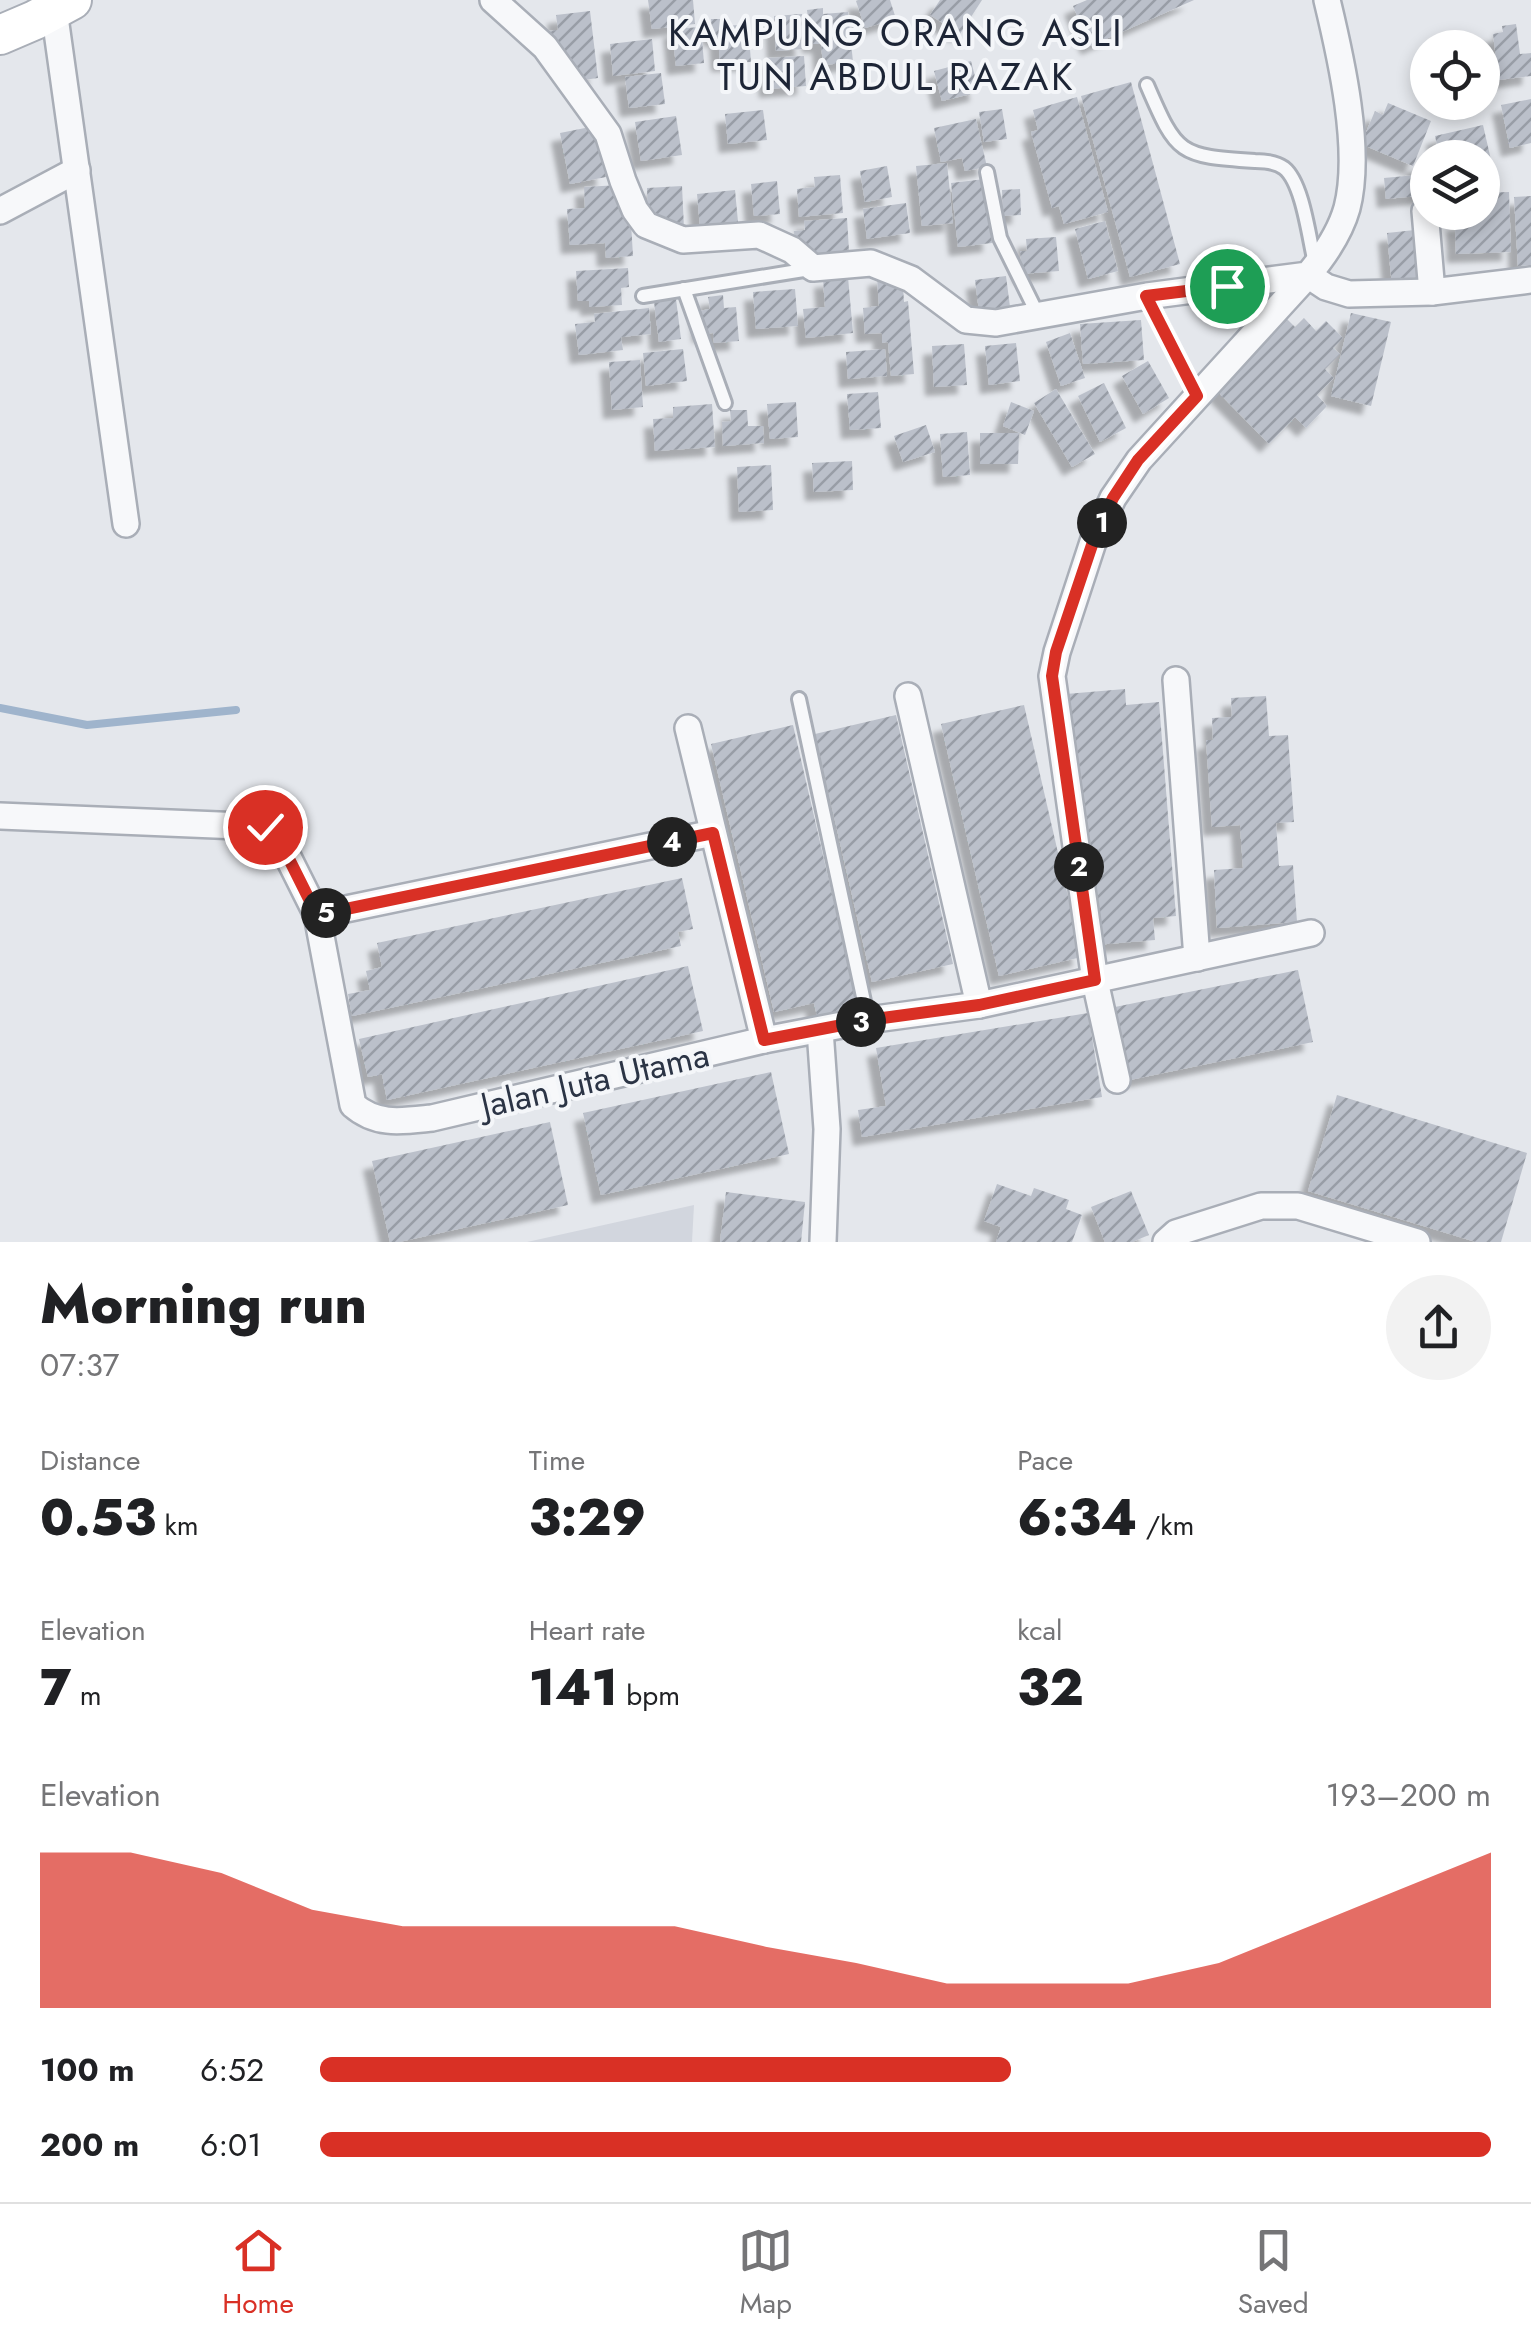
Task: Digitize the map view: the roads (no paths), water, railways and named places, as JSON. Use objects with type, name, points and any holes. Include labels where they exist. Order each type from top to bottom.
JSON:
[{"type":"street","points":[[493,0],[545,46],[608,134],[622,181],[646,225],[682,240],[759,235],[792,250],[813,268],[871,263],[910,279],[966,320],[996,323],[1312,270]]},
{"type":"street","points":[[1117,1080],[1095,980],[1054,664],[1094,539],[1113,498],[1138,460],[1312,270],[1339,229],[1352,178],[1350,126],[1327,0]]},
{"type":"street","points":[[0,36],[63,5],[76,170],[126,524]]},
{"type":"street","points":[[0,211],[76,170]]},
{"type":"street","points":[[1427,230],[1432,292]]},
{"type":"street","points":[[1312,270],[1326,287],[1349,294],[1432,292],[1531,280]]},
{"type":"street","points":[[1176,680],[1196,958]]},
{"type":"street","points":[[908,696],[979,1005]]},
{"type":"street","points":[[688,728],[764,1040]]},
{"type":"street","points":[[0,816],[265,827],[278,837],[317,915],[713,833]]},
{"type":"street","name":"Jalan Juta Utama","points":[[317,915],[354,1105],[365,1115],[401,1122],[764,1040],[868,1020],[979,1005],[1312,933]]},
{"type":"street","points":[[820,1030],[827,1129],[823,1242]]},
{"type":"street","points":[[1166,1242],[1176,1234],[1261,1206],[1298,1206],[1417,1242]]},
{"type":"lane","points":[[1146,85],[1162,120],[1186,150],[1204,157],[1269,162],[1285,168],[1297,188],[1312,270]]},
{"type":"lane","points":[[987,172],[1000,238],[1038,315]]},
{"type":"lane","points":[[643,296],[813,268]]},
{"type":"lane","points":[[684,289],[725,403]]},
{"type":"lane","points":[[1146,296],[1197,396]]},
{"type":"lane","points":[[799,699],[868,1020]]},
{"type":"waterway","points":[[0,708],[87,725],[236,710]]},
{"type":"district","name":"KAMPUNG ORANG ASLI TUN ABDUL RAZAK","points":[[896,55]]}]
